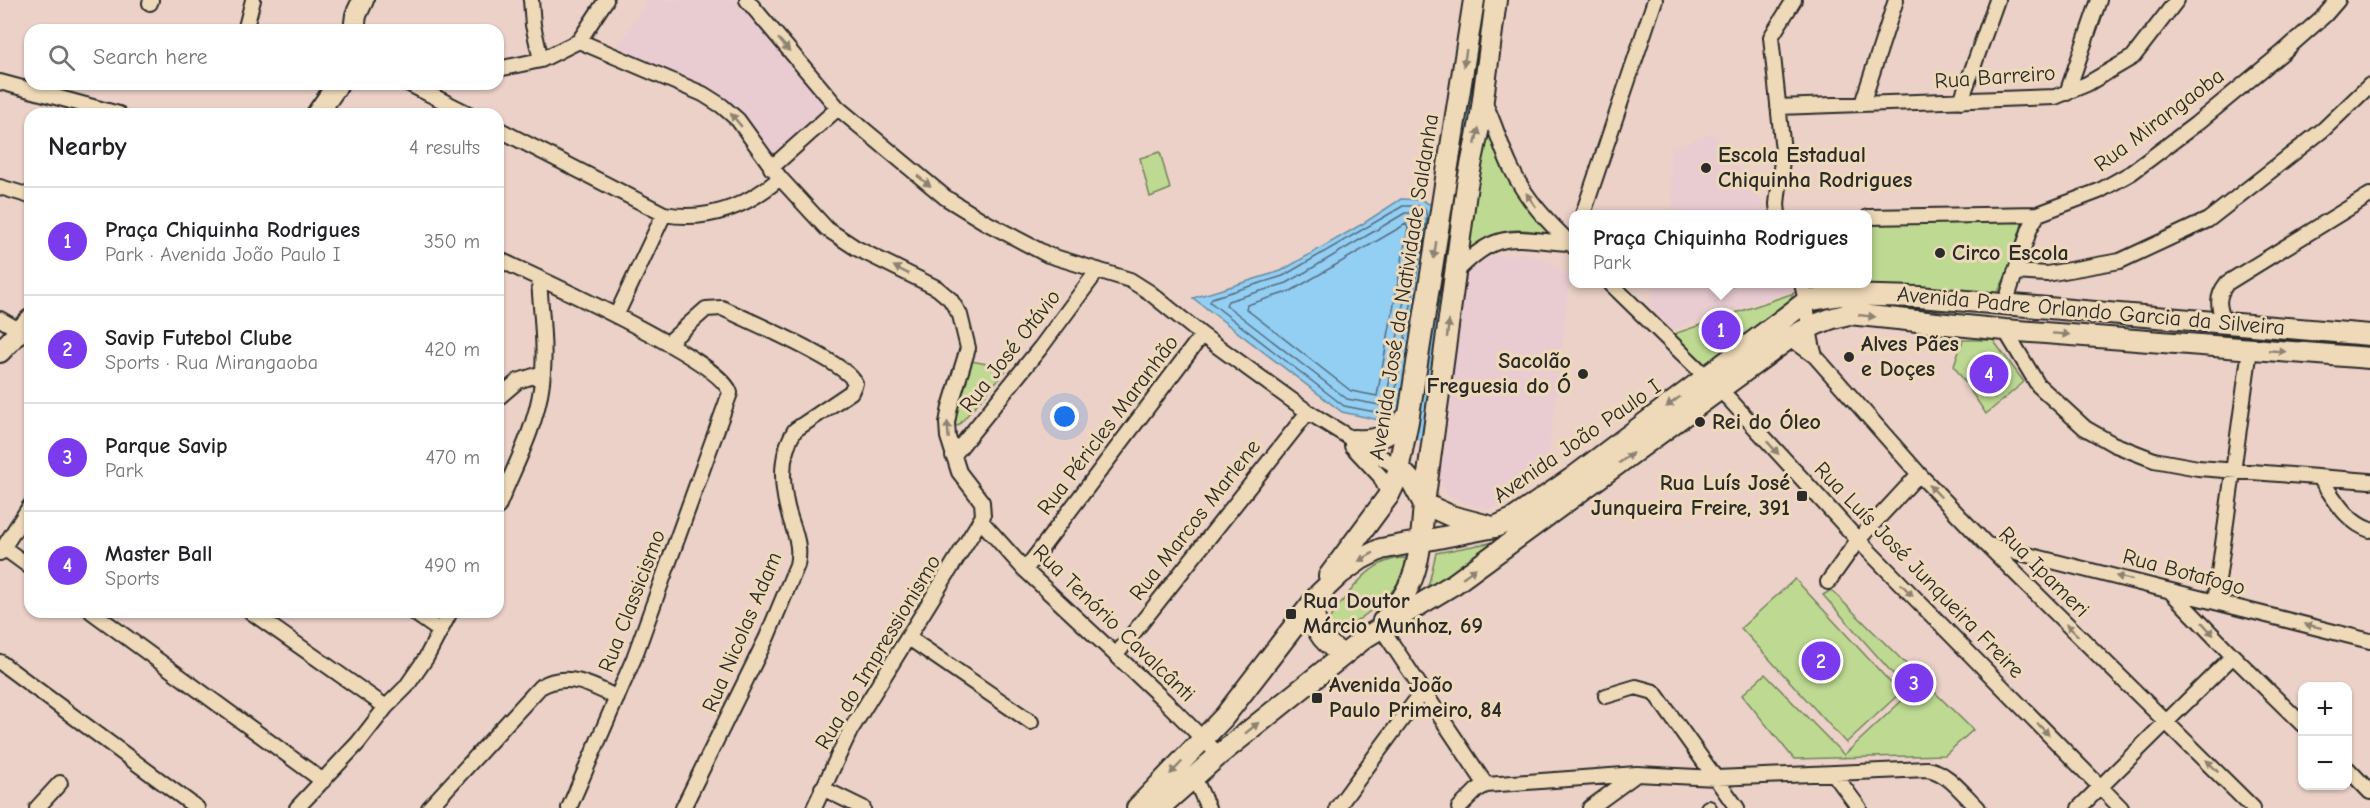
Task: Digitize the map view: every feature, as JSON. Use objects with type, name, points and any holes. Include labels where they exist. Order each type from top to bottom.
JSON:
[{"type":"main road","points":[[355,24],[363,0]]},
{"type":"main road","name":"Avenida José da Natividade Saldanha","points":[[1316,597],[1336,565],[1389,495],[1399,468],[1409,418],[1474,0]]},
{"type":"main road","name":"Avenida José da Natividade Saldanha","points":[[1374,633],[1409,587],[1416,571],[1467,185],[1480,122],[1496,0]]},
{"type":"main road","points":[[321,108],[334,90]]},
{"type":"main road","name":"Avenida Padre Orlando Garcia da Silveira","points":[[1805,292],[1919,297],[2370,335]]},
{"type":"main road","name":"Avenida João Paulo I","points":[[1160,808],[1219,755],[1343,655],[1463,577],[1712,384],[1805,292]]},
{"type":"main road","name":"Avenida Padre Orlando Garcia da Silveira","points":[[1810,325],[1849,314],[2005,330],[2370,358]]},
{"type":"main road","name":"Avenida João Paulo I","points":[[1137,808],[1204,739],[1243,694],[1316,597],[1340,574],[1361,559],[1381,549],[1495,527],[1513,519],[1712,384],[1810,325]]},
{"type":"main road","points":[[0,352],[24,326]]},
{"type":"main road","points":[[1354,440],[1375,441],[1383,438],[1409,418]]},
{"type":"main road","points":[[1409,418],[1409,440],[1413,450],[1421,454],[1432,449]]},
{"type":"main road","points":[[1399,468],[1412,482],[1424,504],[1451,516],[1495,527]]},
{"type":"main road","points":[[1316,597],[1317,633],[1327,645],[1343,655]]},
{"type":"street","points":[[247,24],[253,0]]},
{"type":"street","points":[[531,0],[533,25],[541,60]]},
{"type":"street","points":[[504,68],[541,60],[579,41],[606,0]]},
{"type":"street","points":[[747,0],[838,108],[946,198],[1038,250],[1130,280],[1308,412],[1399,468]]},
{"type":"street","points":[[1584,210],[1655,0]]},
{"type":"street","points":[[1778,210],[1783,151],[1771,37],[1794,0]]},
{"type":"street","points":[[1862,104],[1896,0]]},
{"type":"street","points":[[1961,101],[1997,0]]},
{"type":"street","points":[[2067,93],[2099,0]]},
{"type":"street","name":"Rua Barreiro","points":[[1778,107],[2028,100],[2055,97],[2088,84],[2133,57],[2176,0]]},
{"type":"street","name":"Rua Mirangaoba","points":[[1872,217],[2038,214],[2089,196],[2131,173],[2196,124],[2325,15],[2338,0]]},
{"type":"street","points":[[579,41],[703,94],[722,106],[738,120],[775,173],[814,217],[838,238],[937,288],[950,299],[960,315],[968,348],[947,423],[953,456],[959,472],[982,502],[984,512],[981,520]]},
{"type":"street","points":[[0,82],[24,88]]},
{"type":"street","points":[[2015,272],[2047,274],[2120,261],[2208,220],[2324,129],[2370,85]]},
{"type":"street","points":[[30,90],[97,108]]},
{"type":"street","points":[[421,90],[457,108]]},
{"type":"street","points":[[1482,98],[1493,118],[1516,178],[1552,228],[1569,240]]},
{"type":"street","points":[[504,132],[664,214],[684,217],[711,215],[743,204],[764,192],[775,173],[838,108]]},
{"type":"street","points":[[0,187],[24,194]]},
{"type":"street","points":[[2224,322],[2218,307],[2219,293],[2227,283],[2370,195]]},
{"type":"street","points":[[616,316],[664,214]]},
{"type":"street","points":[[2005,304],[2030,228],[2038,214]]},
{"type":"street","points":[[1455,273],[1483,247],[1506,238],[1569,243]]},
{"type":"street","points":[[504,262],[668,343]]},
{"type":"street","name":"Rua José Otávio","points":[[953,456],[1041,347],[1098,270]]},
{"type":"street","points":[[504,492],[538,405],[543,373],[543,335],[538,279]]},
{"type":"street","name":"Rua Luís José Junqueira Freire","points":[[1615,288],[1712,384],[1858,540],[2121,808]]},
{"type":"street","points":[[1805,292],[1810,325],[1809,335],[1815,356]]},
{"type":"street","name":"Rua Nicolas Adam","points":[[668,343],[706,309],[722,308],[834,363],[852,376],[855,387],[795,430],[784,454],[787,506],[799,546],[797,566],[767,637],[683,808]]},
{"type":"street","points":[[0,319],[24,325]]},
{"type":"street","points":[[2005,330],[2038,385],[2085,428],[2113,444],[2154,460],[2198,468],[2370,481]]},
{"type":"street","name":"Rua Ipameri","points":[[1766,332],[1797,343],[1815,356],[1919,474],[1987,545],[2253,808]]},
{"type":"street","name":"Rua Péricles Maranhão","points":[[1025,570],[1202,335]]},
{"type":"street","name":"Rua Classicismo","points":[[569,808],[617,698],[662,585],[730,393],[728,386],[718,376],[668,343]]},
{"type":"street","points":[[2215,602],[2250,348]]},
{"type":"street","points":[[504,393],[518,381],[543,373]]},
{"type":"street","name":"Rua Marcos Marlene","points":[[1116,655],[1308,412]]},
{"type":"street","points":[[1333,428],[1366,458],[1380,476],[1389,495]]},
{"type":"street","points":[[1828,582],[1858,540],[1919,474]]},
{"type":"street","points":[[2320,478],[2340,508],[2352,520],[2370,530]]},
{"type":"street","points":[[24,515],[2,550],[24,563]]},
{"type":"street","name":"Rua Tenório Cavalcânti","points":[[981,520],[1025,570],[1219,755]]},
{"type":"street","name":"Rua do Impressionismo","points":[[814,808],[850,731],[981,520]]},
{"type":"street","name":"Rua Botafogo","points":[[1987,545],[2370,640]]},
{"type":"street","points":[[2167,588],[2298,720]]},
{"type":"street","points":[[100,618],[323,781]]},
{"type":"street","points":[[260,618],[386,707]]},
{"type":"street","points":[[422,618],[440,631]]},
{"type":"street","points":[[297,808],[358,743],[386,707],[399,696],[418,671],[447,618]]},
{"type":"street","points":[[1374,633],[1422,692],[1486,785]]},
{"type":"street","points":[[909,638],[1031,722]]},
{"type":"street","points":[[2079,808],[2233,656]]},
{"type":"street","points":[[0,662],[197,808]]},
{"type":"street","points":[[429,808],[442,801],[450,783],[540,687],[561,680],[584,682],[617,698]]},
{"type":"street","points":[[1606,696],[1636,687],[1653,692],[1737,808]]},
{"type":"street","points":[[1337,808],[1422,692]]},
{"type":"street","points":[[1459,808],[1468,797],[1486,785],[1637,774],[1716,777],[1937,771],[1978,808]]},
{"type":"street","points":[[2352,773],[2370,792]]},
{"type":"street","points":[[1590,808],[1637,774]]},
{"type":"street","points":[[1834,774],[1859,808]]},
{"type":"street","points":[[1194,777],[1208,808]]},
{"type":"street","points":[[38,808],[60,783]]},
{"type":"street","points":[[822,789],[863,808]]},
{"type":"shaded area","points":[[648,0],[738,0],[829,107],[771,155],[712,92],[617,48]]},
{"type":"shaded area","name":"Escola Estadual Chiquinha Rodrigues","points":[[1714,133],[1756,189],[1764,210],[1672,210],[1670,148]]},
{"type":"shaded area","points":[[1523,253],[1551,263],[1569,277],[1569,286],[1546,475],[1503,506],[1486,508],[1448,495],[1440,480],[1466,271],[1490,257]]},
{"type":"shaded area","points":[[1653,288],[1793,288],[1794,290],[1672,329],[1649,305]]},
{"type":"green space","points":[[1488,123],[1522,200],[1551,235],[1524,230],[1503,232],[1484,241],[1462,259]]},
{"type":"green space","points":[[1160,152],[1170,189],[1150,197],[1140,158]]},
{"type":"green space","points":[[1872,217],[2024,218],[2006,275],[1997,294],[1872,286]]},
{"type":"green space","points":[[1794,293],[1787,304],[1766,324],[1706,365],[1674,334]]},
{"type":"green space","points":[[1963,340],[1993,340],[2024,382],[1986,414],[1954,366]]},
{"type":"green space","points":[[971,361],[1008,368],[958,426],[952,424]]},
{"type":"green space","points":[[1494,542],[1497,548],[1419,604],[1429,583],[1436,553]]},
{"type":"green space","points":[[1405,558],[1404,570],[1399,581],[1382,601],[1340,633],[1331,630],[1328,622],[1332,615],[1363,577],[1382,563]]},
{"type":"green space","points":[[1795,579],[1900,693],[1846,743],[1741,628]]},
{"type":"green space","points":[[1831,590],[1973,730],[1945,755],[1794,759],[1742,695],[1765,674],[1844,755],[1910,693],[1823,595]]},
{"type":"water","points":[[1401,199],[1422,200],[1431,205],[1433,217],[1398,424],[1342,412],[1193,298],[1281,271]]},
{"type":"waterway","points":[[1465,152],[1477,73]]},
{"type":"waterway","points":[[1421,434],[1444,284]]},
{"type":"place","name":"Escola Estadual Chiquinha Rodrigues","points":[[1706,168]]},
{"type":"place","name":"Circo Escola","points":[[1940,253]]},
{"type":"place","name":"Praça Chiquinha Rodrigues","points":[[1721,330]]},
{"type":"place","name":"Alves Pães e Doçes","points":[[1849,357]]},
{"type":"place","name":"Sacolão Freguesia do Ó","points":[[1583,374]]},
{"type":"place","name":"Master Ball","points":[[1989,374]]},
{"type":"place","name":"Rei do Óleo","points":[[1700,422]]},
{"type":"place","name":"Rua Luís José Junqueira Freire, 391","points":[[1802,496]]},
{"type":"place","name":"Rua Doutor Márcio Munhoz, 69","points":[[1291,614]]},
{"type":"place","name":"Savip Futebol Clube","points":[[1821,661]]},
{"type":"place","name":"Parque Savip","points":[[1914,683]]},
{"type":"place","name":"Avenida João Paulo Primeiro, 84","points":[[1317,698]]}]
